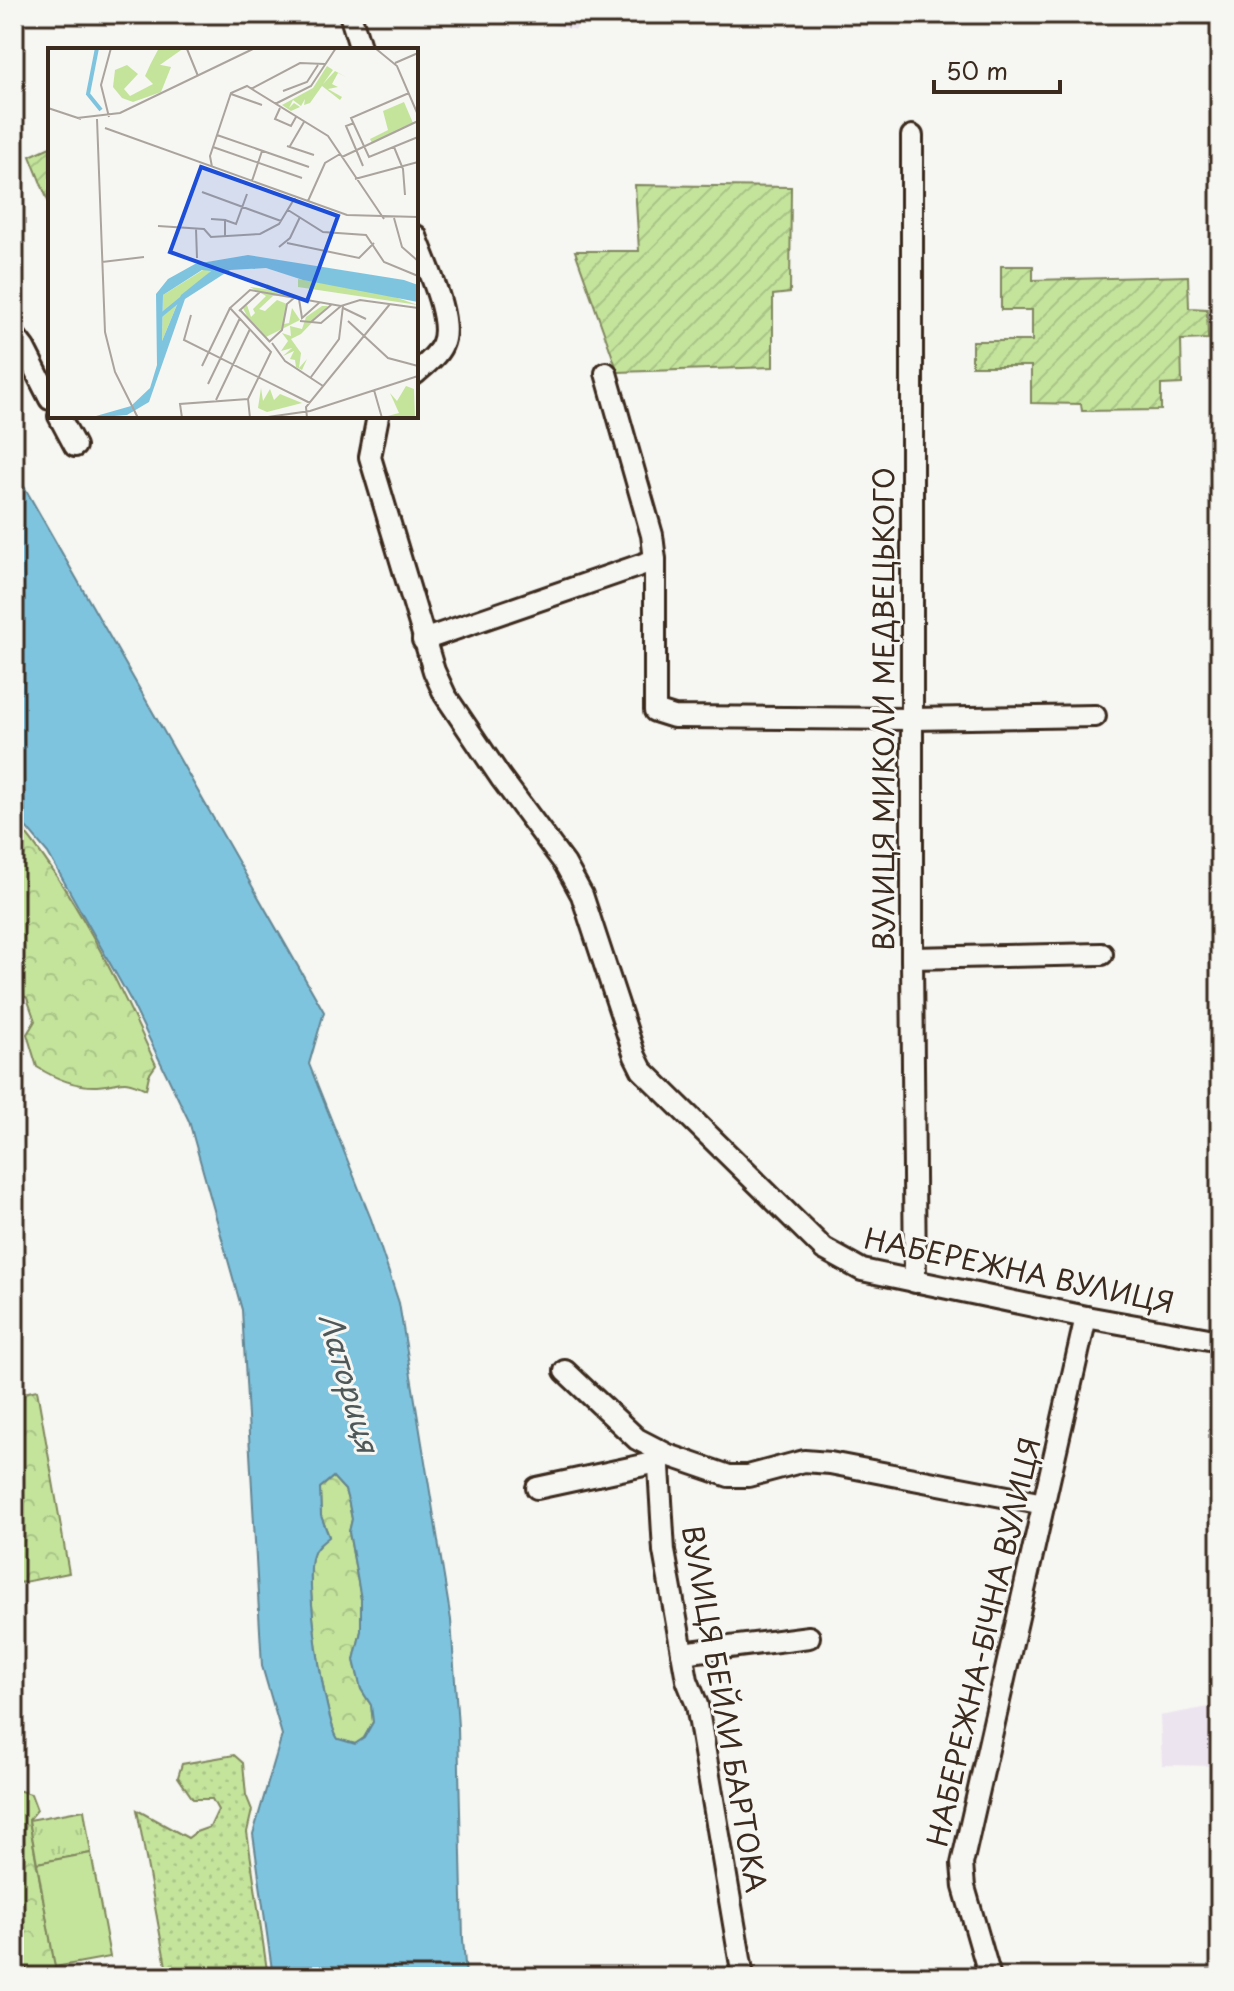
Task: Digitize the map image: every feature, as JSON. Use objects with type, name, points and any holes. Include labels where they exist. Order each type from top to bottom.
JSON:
[{"type":"street","points":[[350,14],[360,48]]},
{"type":"street","name":"ВУЛИЦЯ МИКОЛИ МЕДВЕЦЬКОГО","points":[[912,136],[915,1282]]},
{"type":"street","points":[[418,241],[447,331],[442,347],[418,371]]},
{"type":"street","points":[[14,335],[42,366],[48,391]]},
{"type":"street","points":[[606,373],[652,535],[655,560],[655,711],[674,717],[913,719],[1095,716]]},
{"type":"street","points":[[60,418],[75,446]]},
{"type":"street","name":"НАБЕРЕЖНА ВУЛИЦЯ","points":[[378,418],[370,457],[423,640],[445,695],[565,864],[582,895],[642,1070],[824,1249],[862,1270],[1086,1317],[1220,1341]]},
{"type":"street","points":[[423,640],[655,560]]},
{"type":"street","points":[[912,958],[1102,954]]},
{"type":"street","name":"НАБЕРЕЖНА-БІЧНА ВУЛИЦЯ","points":[[990,1977],[964,1887],[962,1864],[1086,1317]]},
{"type":"street","points":[[565,1371],[658,1456],[729,1476],[748,1476],[804,1461],[830,1463],[1044,1504]]},
{"type":"street","points":[[537,1488],[658,1456]]},
{"type":"street","name":"ВУЛИЦЯ БЕЙЛИ БАРТОКА","points":[[658,1456],[664,1551],[687,1680],[697,1705],[743,1977]]},
{"type":"street","points":[[682,1653],[809,1637]]},
{"type":"shaded area","points":[[511,14],[580,14],[576,30]]},
{"type":"shaded area","points":[[1220,1705],[1220,1766],[1162,1765],[1160,1716]]},
{"type":"green space","points":[[48,148],[48,201],[30,156]]},
{"type":"green space","points":[[635,185],[791,187],[790,293],[773,295],[773,367],[618,372],[575,251],[639,251]]},
{"type":"green space","points":[[1001,266],[1033,266],[1033,280],[1188,276],[1189,308],[1207,309],[1208,339],[1181,340],[1182,384],[1161,385],[1161,410],[1082,411],[1081,404],[1031,403],[1031,366],[972,366],[972,341],[1032,341],[1032,310],[1001,310]]},
{"type":"green space","points":[[14,819],[75,905],[126,1002],[156,1065],[149,1075],[146,1089],[125,1082],[97,1086],[73,1084],[37,1067],[27,1034],[35,1021],[27,998],[14,990]]},
{"type":"green space","points":[[37,1390],[69,1573],[14,1584],[14,1395]]},
{"type":"green space","points":[[333,1477],[345,1490],[352,1519],[349,1532],[361,1599],[361,1631],[354,1660],[361,1689],[371,1705],[373,1722],[364,1738],[355,1744],[338,1739],[333,1726],[313,1618],[313,1555],[329,1536],[321,1516],[320,1488]]},
{"type":"green space","points":[[234,1755],[243,1763],[246,1795],[252,1810],[247,1832],[268,1977],[168,1977],[137,1810],[188,1838],[210,1827],[218,1810],[212,1799],[193,1799],[178,1777],[182,1764]]},
{"type":"green space","points":[[14,1791],[31,1794],[37,1810],[29,1820],[57,1977],[14,1977]]},
{"type":"green space","points":[[84,1810],[91,1853],[37,1863],[29,1820]]},
{"type":"green space","points":[[91,1853],[110,1957],[55,1967],[37,1863]]},
{"type":"water","name":"Латориця","points":[[14,469],[324,1012],[309,1064],[371,1219],[399,1303],[451,1620],[458,1727],[466,1977],[273,1977],[253,1834],[282,1735],[262,1666],[242,1310],[189,1121],[130,999],[48,853],[14,813]],"holes":[[[333,1477],[345,1490],[352,1519],[349,1532],[361,1599],[361,1631],[354,1660],[361,1689],[371,1705],[373,1722],[364,1738],[355,1744],[338,1739],[333,1726],[322,1678],[311,1591],[313,1555],[329,1537],[321,1516],[320,1488]]]}]
